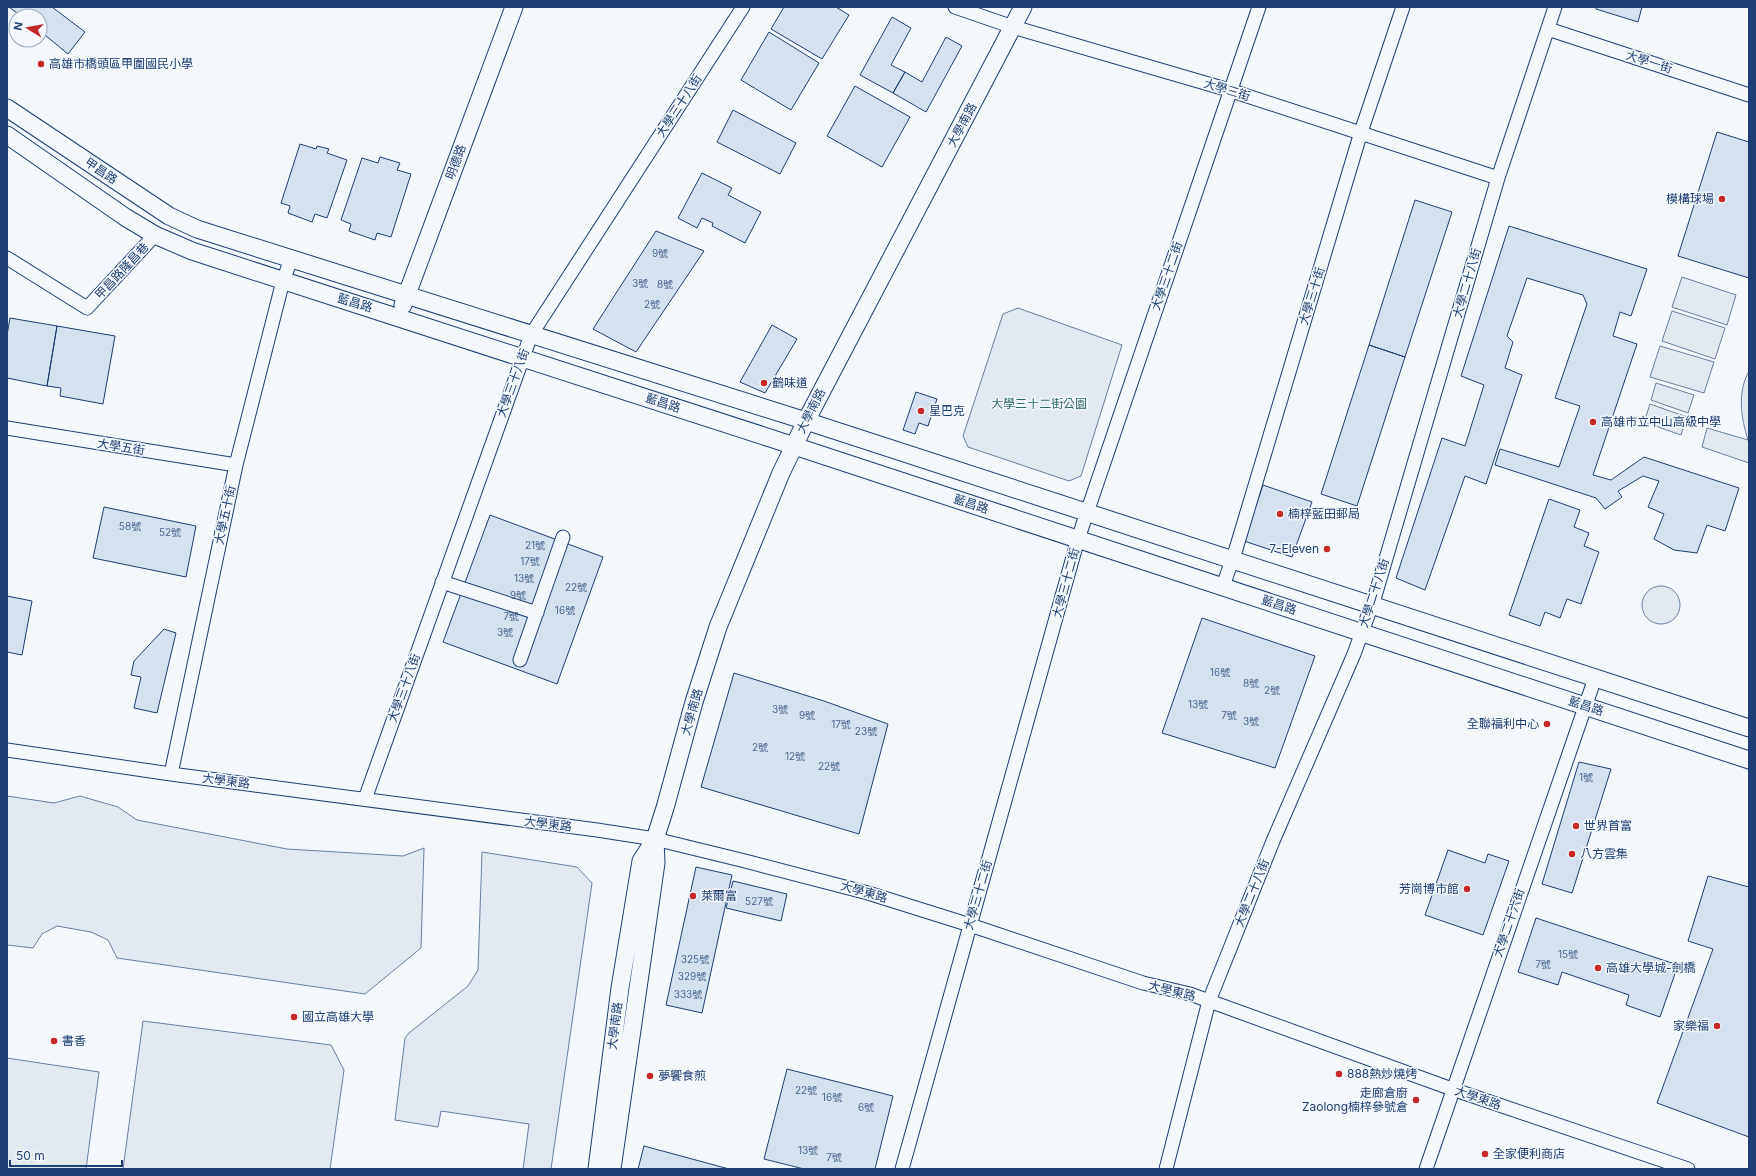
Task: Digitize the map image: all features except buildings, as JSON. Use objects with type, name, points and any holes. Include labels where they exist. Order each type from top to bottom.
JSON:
[{"type":"street","name":"明德路","points":[[400,317],[406,294],[514,7]]},
{"type":"street","name":"大學三十八街","points":[[365,799],[531,334],[743,7]]},
{"type":"street","name":"大學三街","points":[[955,7],[1014,27],[1230,90],[1498,178]]},
{"type":"street","name":"大學南路","points":[[597,1169],[620,988],[641,861],[655,839],[670,792],[694,702],[718,627],[781,473],[806,421],[1014,27],[1023,7]]},
{"type":"street","name":"大學三十二街","points":[[902,1169],[1086,512],[1259,7]]},
{"type":"street","name":"大學三十街","points":[[1223,586],[1233,559],[1361,132],[1403,7]]},
{"type":"street","name":"大學二十八街","points":[[1166,1169],[1209,1001],[1273,841],[1354,654],[1371,604],[1498,178],[1555,7]]},
{"type":"street","name":"大學一街","points":[[1548,29],[1749,95]]},
{"type":"street","name":"甲昌路","points":[[7,108],[163,212],[197,229]]},
{"type":"street","name":"甲昌路","points":[[7,135],[125,218],[155,235],[192,251]]},
{"type":"street","name":"藍昌路","points":[[197,229],[806,421],[1749,728]]},
{"type":"street","name":"甲昌路隆昌巷","points":[[7,258],[87,308],[155,235]]},
{"type":"street","name":"藍昌路","points":[[192,251],[400,317],[1223,586],[1749,760]]},
{"type":"street","name":"大學五十街","points":[[171,774],[236,465],[283,281],[291,259]]},
{"type":"street","name":"大學五街","points":[[7,428],[236,465]]},
{"type":"street","points":[[520,660],[563,537]]},
{"type":"street","points":[[442,582],[537,613]]},
{"type":"street","name":"大學二十六街","points":[[1426,1169],[1452,1089],[1595,678]]},
{"type":"street","name":"大學東路","points":[[7,750],[171,774],[597,830],[655,839],[745,860],[868,893],[970,925],[1143,983],[1190,994],[1452,1089],[1688,1169]]},
{"type":"street","name":"大學南路","points":[[612,1169],[656,864],[655,839]]},
{"type":"green space","points":[[1682,277],[1736,295],[1727,325],[1672,307]]},
{"type":"green space","name":"大學三十二街公園","points":[[1018,308],[1122,345],[1081,476],[1069,481],[968,447],[963,436],[1003,314]]},
{"type":"green space","points":[[1672,311],[1725,328],[1715,359],[1662,341]]},
{"type":"green space","points":[[1660,346],[1714,362],[1704,393],[1650,377]]},
{"type":"green space","points":[[1749,371],[1749,463],[1702,447],[1707,428],[1748,440],[1741,405],[1745,379]]},
{"type":"green space","points":[[1656,383],[1694,395],[1688,413],[1651,400]]},
{"type":"green space","points":[[1650,404],[1687,417],[1681,435],[1644,422]]},
{"type":"green space","points":[[1657,586],[1665,586],[1672,589],[1677,594],[1680,605],[1677,616],[1672,621],[1665,624],[1657,624],[1650,621],[1645,616],[1642,609],[1642,601],[1645,594],[1650,589]]},
{"type":"green space","points":[[7,796],[54,803],[80,796],[118,807],[137,820],[287,849],[403,856],[424,848],[421,948],[365,994],[117,958],[108,940],[91,932],[57,926],[42,934],[33,948],[7,945]]},
{"type":"green space","points":[[482,852],[577,867],[592,883],[551,1169],[523,1169],[529,1124],[441,1111],[438,1127],[395,1120],[405,1038],[409,1033],[468,986],[478,970]]},
{"type":"green space","points":[[143,1021],[331,1045],[344,1070],[330,1169],[123,1169]]},
{"type":"green space","points":[[7,1058],[99,1072],[86,1169],[7,1169]]},
{"type":"place","name":"高雄市橋頭區甲圍國民小學","points":[[41,64]]},
{"type":"place","name":"模構球場","points":[[1722,199]]},
{"type":"place","name":"鶴味道","points":[[764,383]]},
{"type":"place","name":"星巴克","points":[[921,411]]},
{"type":"place","name":"高雄市立中山高級中學","points":[[1593,422]]},
{"type":"place","name":"楠梓藍田郵局","points":[[1280,514]]},
{"type":"place","name":"7-Eleven","points":[[1327,549]]},
{"type":"place","name":"全聯福利中心","points":[[1547,724]]},
{"type":"place","name":"世界首富","points":[[1576,826]]},
{"type":"place","name":"八方雲集","points":[[1572,854]]},
{"type":"place","name":"芳崗博市館","points":[[1467,889]]},
{"type":"place","name":"萊爾富","points":[[693,896]]},
{"type":"place","name":"高雄大學城-劍橋","points":[[1598,968]]},
{"type":"place","name":"國立高雄大學","points":[[294,1017]]},
{"type":"place","name":"家樂福","points":[[1717,1026]]},
{"type":"place","name":"書香","points":[[54,1041]]},
{"type":"place","name":"888熱炒燒烤","points":[[1339,1074]]},
{"type":"place","name":"夢饗食煎","points":[[650,1076]]},
{"type":"place","name":"走廊倉廚 Zaolong楠梓參號倉","points":[[1416,1100]]},
{"type":"place","name":"全家便利商店","points":[[1485,1154]]}]
